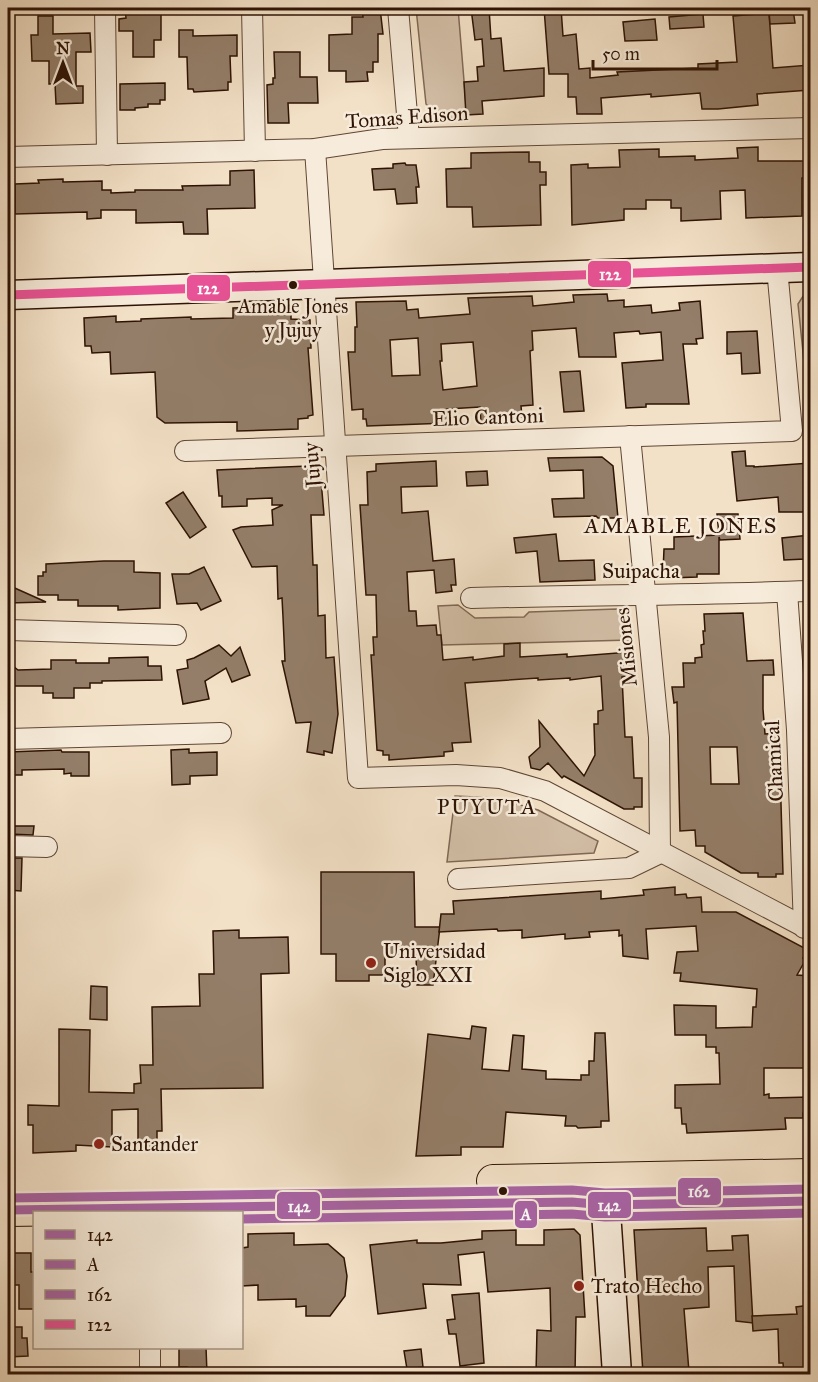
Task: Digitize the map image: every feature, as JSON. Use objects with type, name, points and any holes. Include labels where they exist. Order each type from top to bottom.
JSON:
[{"type":"main road","points":[[8,1210],[151,1203],[605,1192],[810,1176]]},
{"type":"main road","points":[[8,1191],[151,1203]]},
{"type":"main road","points":[[605,1192],[810,1201]]},
{"type":"street","points":[[105,8],[107,155]]},
{"type":"street","points":[[252,8],[255,151]]},
{"type":"street","points":[[398,8],[409,138]]},
{"type":"street","name":"Tomas Edison","points":[[8,157],[255,151],[315,148],[382,139],[409,138],[810,128]]},
{"type":"street","name":"Jujuy","points":[[315,148],[358,778],[456,775],[501,778],[545,792],[660,854]]},
{"type":"street","points":[[8,295],[810,267]]},
{"type":"street","name":"Elio Cantoni","points":[[186,451],[792,431],[777,268]]},
{"type":"street","name":"Misiones","points":[[630,436],[658,737],[660,854]]},
{"type":"street","name":"Suipacha","points":[[471,598],[810,591]]},
{"type":"street","name":"Chamical","points":[[787,592],[797,730],[807,929]]},
{"type":"street","points":[[8,630],[176,635]]},
{"type":"street","points":[[8,739],[221,733]]},
{"type":"street","points":[[8,846],[46,847]]},
{"type":"street","points":[[458,879],[629,868],[660,854],[807,929]]},
{"type":"street","points":[[605,1192],[617,1374]]},
{"type":"street","points":[[150,1349],[150,1374]]},
{"type":"shaded area","points":[[416,8],[458,8],[467,117],[439,118],[426,104]]},
{"type":"shaded area","points":[[810,287],[810,419],[798,304]]},
{"type":"shaded area","points":[[458,605],[475,618],[524,617],[529,612],[617,609],[628,616],[630,640],[442,645],[438,606]]},
{"type":"shaded area","points":[[455,796],[496,798],[538,810],[598,841],[594,853],[447,862]]},
{"type":"building","points":[[125,8],[161,8],[161,40],[154,40],[154,57],[133,57],[133,31],[119,31],[119,19],[126,18]]},
{"type":"building","points":[[362,8],[380,8],[383,34],[378,34],[378,62],[373,62],[373,72],[367,72],[368,81],[346,82],[346,71],[329,71],[329,35],[352,34],[352,17],[363,17]]},
{"type":"building","points":[[471,8],[489,8],[491,39],[501,38],[504,71],[544,68],[544,96],[482,101],[483,114],[466,115],[464,82],[478,81],[477,67],[484,66],[482,39],[475,40]]},
{"type":"building","points":[[544,8],[561,8],[563,36],[576,34],[579,69],[590,68],[590,78],[618,75],[617,72],[698,68],[698,64],[737,62],[733,16],[769,13],[773,68],[810,65],[810,90],[757,94],[758,105],[718,109],[702,109],[700,93],[601,98],[602,114],[577,114],[576,97],[568,97],[568,74],[549,74]]},
{"type":"building","points":[[793,9],[795,23],[770,24],[769,11]]},
{"type":"building","points":[[703,14],[704,27],[670,29],[669,17]]},
{"type":"building","points":[[38,16],[53,16],[53,34],[90,33],[91,52],[76,52],[76,86],[83,86],[83,103],[56,104],[55,84],[49,84],[49,61],[32,61],[31,35],[38,35]]},
{"type":"building","points":[[655,19],[657,40],[625,41],[623,22]]},
{"type":"building","points":[[179,30],[193,30],[193,36],[237,35],[237,56],[230,56],[231,82],[228,82],[228,90],[194,92],[193,89],[188,89],[187,57],[179,57]]},
{"type":"building","points":[[274,52],[300,52],[300,77],[317,77],[318,103],[288,103],[289,123],[268,123],[267,85],[273,84],[273,78],[275,78]]},
{"type":"building","points":[[165,83],[165,100],[160,100],[160,104],[148,104],[148,107],[135,108],[135,110],[120,110],[120,84]]},
{"type":"building","points":[[758,147],[758,161],[810,161],[810,178],[802,178],[802,216],[746,218],[745,190],[720,191],[721,219],[681,221],[681,208],[671,208],[671,200],[646,200],[646,209],[624,209],[624,220],[572,225],[571,165],[588,164],[588,168],[620,167],[619,150],[659,149],[659,157],[695,156],[695,160],[738,158],[737,148]]},
{"type":"building","points":[[529,152],[529,162],[540,162],[540,172],[546,172],[546,185],[540,185],[541,225],[473,227],[472,207],[447,207],[446,169],[471,168],[471,153]]},
{"type":"building","points":[[393,164],[416,165],[419,187],[416,187],[417,203],[397,204],[395,189],[374,190],[372,169],[393,168]]},
{"type":"building","points":[[254,170],[255,208],[207,209],[208,234],[184,234],[183,222],[136,223],[136,210],[101,210],[101,218],[87,219],[87,212],[15,214],[15,184],[63,179],[63,182],[102,181],[102,190],[111,190],[111,193],[135,192],[135,190],[183,190],[182,186],[230,185],[230,171]]},
{"type":"building","points":[[607,294],[608,301],[624,300],[624,307],[651,305],[652,313],[680,310],[679,303],[700,301],[703,338],[696,339],[697,344],[683,344],[689,404],[646,404],[646,407],[626,408],[622,363],[663,360],[661,332],[614,333],[616,357],[579,357],[576,328],[532,331],[533,350],[530,351],[533,405],[521,406],[522,417],[498,418],[498,422],[481,423],[480,407],[447,409],[448,423],[367,426],[366,419],[363,419],[363,409],[352,410],[348,352],[355,352],[356,302],[406,301],[407,310],[418,309],[419,318],[470,314],[468,298],[532,296],[533,306],[574,302],[573,295]],"holes":[[[418,338],[420,375],[392,376],[390,340]],[[473,342],[477,386],[443,390],[441,344]]]},
{"type":"building","points":[[291,306],[291,319],[310,320],[311,348],[308,348],[313,415],[298,419],[298,429],[237,431],[237,422],[165,423],[157,417],[155,372],[111,374],[110,352],[92,353],[91,346],[85,346],[84,318],[116,316],[116,322],[191,317],[191,319],[233,318],[233,308]]},
{"type":"building","points":[[757,331],[760,373],[742,374],[741,353],[727,354],[727,332]]},
{"type":"building","points":[[580,371],[584,411],[564,412],[560,372]]},
{"type":"building","points":[[745,451],[746,466],[810,463],[810,512],[779,512],[778,497],[737,501],[732,452]]},
{"type":"building","points":[[602,457],[613,466],[618,518],[554,517],[552,499],[584,498],[583,470],[550,471],[548,458]]},
{"type":"building","points":[[436,461],[437,486],[401,487],[402,513],[428,511],[433,561],[454,559],[456,585],[451,585],[452,591],[436,593],[434,570],[407,572],[409,611],[416,611],[417,626],[436,625],[437,635],[441,635],[443,660],[473,657],[473,660],[504,656],[504,644],[520,643],[520,657],[567,654],[567,657],[630,652],[633,676],[622,677],[625,737],[632,737],[634,778],[642,778],[642,807],[624,809],[564,776],[562,778],[548,763],[540,770],[531,768],[529,757],[540,747],[539,721],[584,776],[595,755],[594,724],[598,724],[598,711],[603,710],[601,676],[570,680],[570,678],[538,680],[538,678],[465,683],[471,742],[452,743],[453,751],[444,752],[444,756],[389,760],[389,755],[383,755],[383,751],[377,750],[371,655],[374,655],[373,637],[377,637],[376,595],[366,595],[360,505],[368,505],[367,472],[376,471],[376,464]]},
{"type":"building","points":[[308,466],[308,471],[311,471],[311,481],[321,480],[324,515],[311,515],[313,565],[317,565],[318,616],[325,615],[326,658],[334,657],[338,714],[332,753],[324,751],[324,755],[307,752],[311,722],[296,723],[282,661],[285,661],[282,598],[278,599],[277,566],[252,567],[233,530],[241,527],[273,525],[272,510],[283,505],[272,505],[272,498],[247,499],[247,506],[222,507],[217,470]]},
{"type":"building","points":[[487,471],[488,485],[467,486],[466,472]]},
{"type":"building","points":[[183,492],[206,527],[190,538],[166,503]]},
{"type":"building","points":[[717,514],[738,514],[740,539],[720,540],[719,537],[719,574],[670,578],[663,572],[664,549],[674,549],[674,537],[719,535]]},
{"type":"building","points":[[556,534],[559,561],[594,560],[595,580],[540,582],[537,551],[516,553],[514,538]]},
{"type":"building","points":[[810,535],[810,555],[805,555],[805,559],[784,560],[782,538]]},
{"type":"building","points":[[134,561],[134,572],[160,573],[160,608],[118,610],[118,606],[78,606],[78,600],[58,600],[58,595],[38,595],[38,576],[43,576],[43,572],[46,572],[46,564]]},
{"type":"building","points":[[204,567],[221,601],[201,610],[197,603],[177,604],[172,574],[189,574]]},
{"type":"building","points":[[8,585],[46,602],[8,603]]},
{"type":"building","points":[[743,613],[747,661],[773,660],[774,675],[763,675],[763,709],[765,734],[779,733],[783,874],[776,874],[776,877],[758,877],[758,873],[741,873],[705,852],[705,846],[696,846],[695,830],[680,831],[677,702],[674,703],[672,687],[684,687],[683,663],[695,663],[695,658],[702,657],[704,614]],"holes":[[[710,747],[737,747],[739,784],[711,784]]]},
{"type":"building","points":[[219,645],[231,656],[240,647],[250,675],[232,682],[226,668],[205,681],[209,699],[183,704],[177,670],[188,668],[187,660]]},
{"type":"building","points":[[148,657],[148,666],[161,666],[162,680],[90,683],[90,688],[74,688],[74,698],[53,698],[53,693],[43,693],[43,686],[8,686],[8,662],[18,670],[51,669],[51,660],[109,663],[109,658]]},
{"type":"building","points":[[189,749],[189,753],[217,752],[217,775],[190,776],[190,784],[172,785],[171,750]]},
{"type":"building","points":[[61,750],[62,752],[89,752],[89,776],[71,776],[71,773],[64,774],[64,769],[22,770],[22,775],[8,775],[8,752]]},
{"type":"building","points":[[8,826],[34,826],[33,835],[8,834]]},
{"type":"building","points":[[8,858],[22,858],[21,891],[8,890]]},
{"type":"building","points":[[321,872],[414,872],[415,927],[440,927],[433,985],[417,985],[416,954],[385,955],[385,975],[369,975],[369,981],[336,981],[336,954],[321,954]]},
{"type":"building","points":[[675,887],[675,895],[686,894],[687,898],[701,897],[702,912],[736,912],[808,950],[797,975],[810,976],[810,1068],[764,1068],[764,1095],[769,1094],[769,1098],[810,1097],[810,1113],[803,1113],[803,1118],[785,1118],[786,1129],[687,1133],[686,1124],[682,1124],[681,1108],[675,1108],[675,1085],[720,1084],[719,1053],[716,1053],[716,1047],[706,1047],[706,1035],[675,1035],[674,1005],[716,1006],[716,1028],[752,1027],[753,1007],[756,1007],[757,989],[680,981],[681,973],[674,973],[677,952],[698,951],[696,926],[646,929],[648,959],[623,956],[622,935],[619,936],[619,930],[589,932],[590,937],[565,939],[565,934],[522,938],[522,930],[439,932],[441,914],[454,914],[453,901],[601,891],[601,899],[644,895],[643,890]]},
{"type":"building","points":[[239,930],[239,938],[288,937],[289,973],[261,974],[263,1088],[161,1089],[162,1131],[157,1131],[157,1146],[138,1147],[138,1109],[112,1110],[112,1147],[76,1145],[76,1151],[33,1153],[33,1125],[28,1125],[28,1105],[59,1106],[59,1029],[90,1030],[89,1092],[134,1093],[134,1084],[141,1083],[140,1065],[153,1065],[152,1007],[200,1006],[199,974],[214,974],[213,931]]},
{"type":"building","points":[[91,986],[107,987],[107,1020],[90,1019]]},
{"type":"building","points":[[472,1026],[486,1028],[482,1069],[509,1071],[513,1035],[524,1036],[522,1069],[546,1071],[546,1079],[581,1080],[581,1075],[589,1075],[589,1061],[594,1061],[595,1033],[605,1033],[609,1121],[601,1121],[601,1127],[578,1128],[565,1126],[566,1116],[506,1112],[503,1147],[461,1147],[461,1155],[416,1156],[428,1034],[470,1039]]},
{"type":"building","points":[[706,1228],[707,1251],[733,1250],[732,1236],[748,1235],[753,1323],[736,1321],[734,1266],[708,1267],[709,1307],[684,1309],[689,1372],[643,1374],[634,1230]]},
{"type":"building","points":[[574,1229],[580,1235],[585,1317],[576,1317],[575,1374],[536,1374],[537,1330],[551,1331],[550,1288],[488,1292],[484,1252],[458,1255],[461,1285],[423,1284],[426,1308],[378,1314],[370,1245],[417,1240],[417,1243],[441,1243],[482,1239],[482,1231],[516,1230],[516,1245],[544,1245],[544,1230]]},
{"type":"building","points":[[294,1233],[294,1245],[328,1244],[344,1258],[347,1276],[345,1296],[330,1316],[306,1316],[306,1306],[296,1307],[296,1299],[258,1300],[258,1285],[243,1286],[243,1248],[248,1247],[248,1234]]},
{"type":"building","points":[[8,1253],[31,1253],[33,1309],[19,1309],[19,1285],[10,1285]]},
{"type":"building","points":[[479,1293],[484,1363],[460,1366],[456,1334],[449,1334],[447,1320],[455,1319],[452,1295]]},
{"type":"building","points":[[810,1305],[810,1374],[784,1374],[783,1363],[779,1363],[778,1329],[753,1331],[752,1316],[797,1314],[796,1307]]},
{"type":"building","points":[[8,1327],[22,1327],[22,1338],[27,1338],[28,1356],[8,1357]]},
{"type":"building","points":[[179,1349],[206,1349],[207,1374],[187,1374],[187,1367],[179,1367]]},
{"type":"building","points":[[421,1349],[423,1367],[407,1369],[404,1351]]},
{"type":"transit line","name":"122","points":[[8,295],[810,267]]},
{"type":"transit line","name":"162","points":[[8,1198],[810,1189]]},
{"type":"transit line","name":"142","points":[[8,1210],[810,1201]]},
{"type":"transit line","name":"A","points":[[243,1219],[572,1214],[605,1217],[810,1213]]},
{"type":"place","name":"Amable Jones y Jujuy","points":[[293,285]]},
{"type":"place","name":"Universidad Siglo XXI","points":[[371,963]]},
{"type":"place","name":"Santander","points":[[99,1144]]},
{"type":"place","name":"Trato Hecho","points":[[579,1286]]},
{"type":"district","name":"AMABLE JONES","points":[[681,525]]},
{"type":"district","name":"PUYUTA","points":[[487,806]]}]
